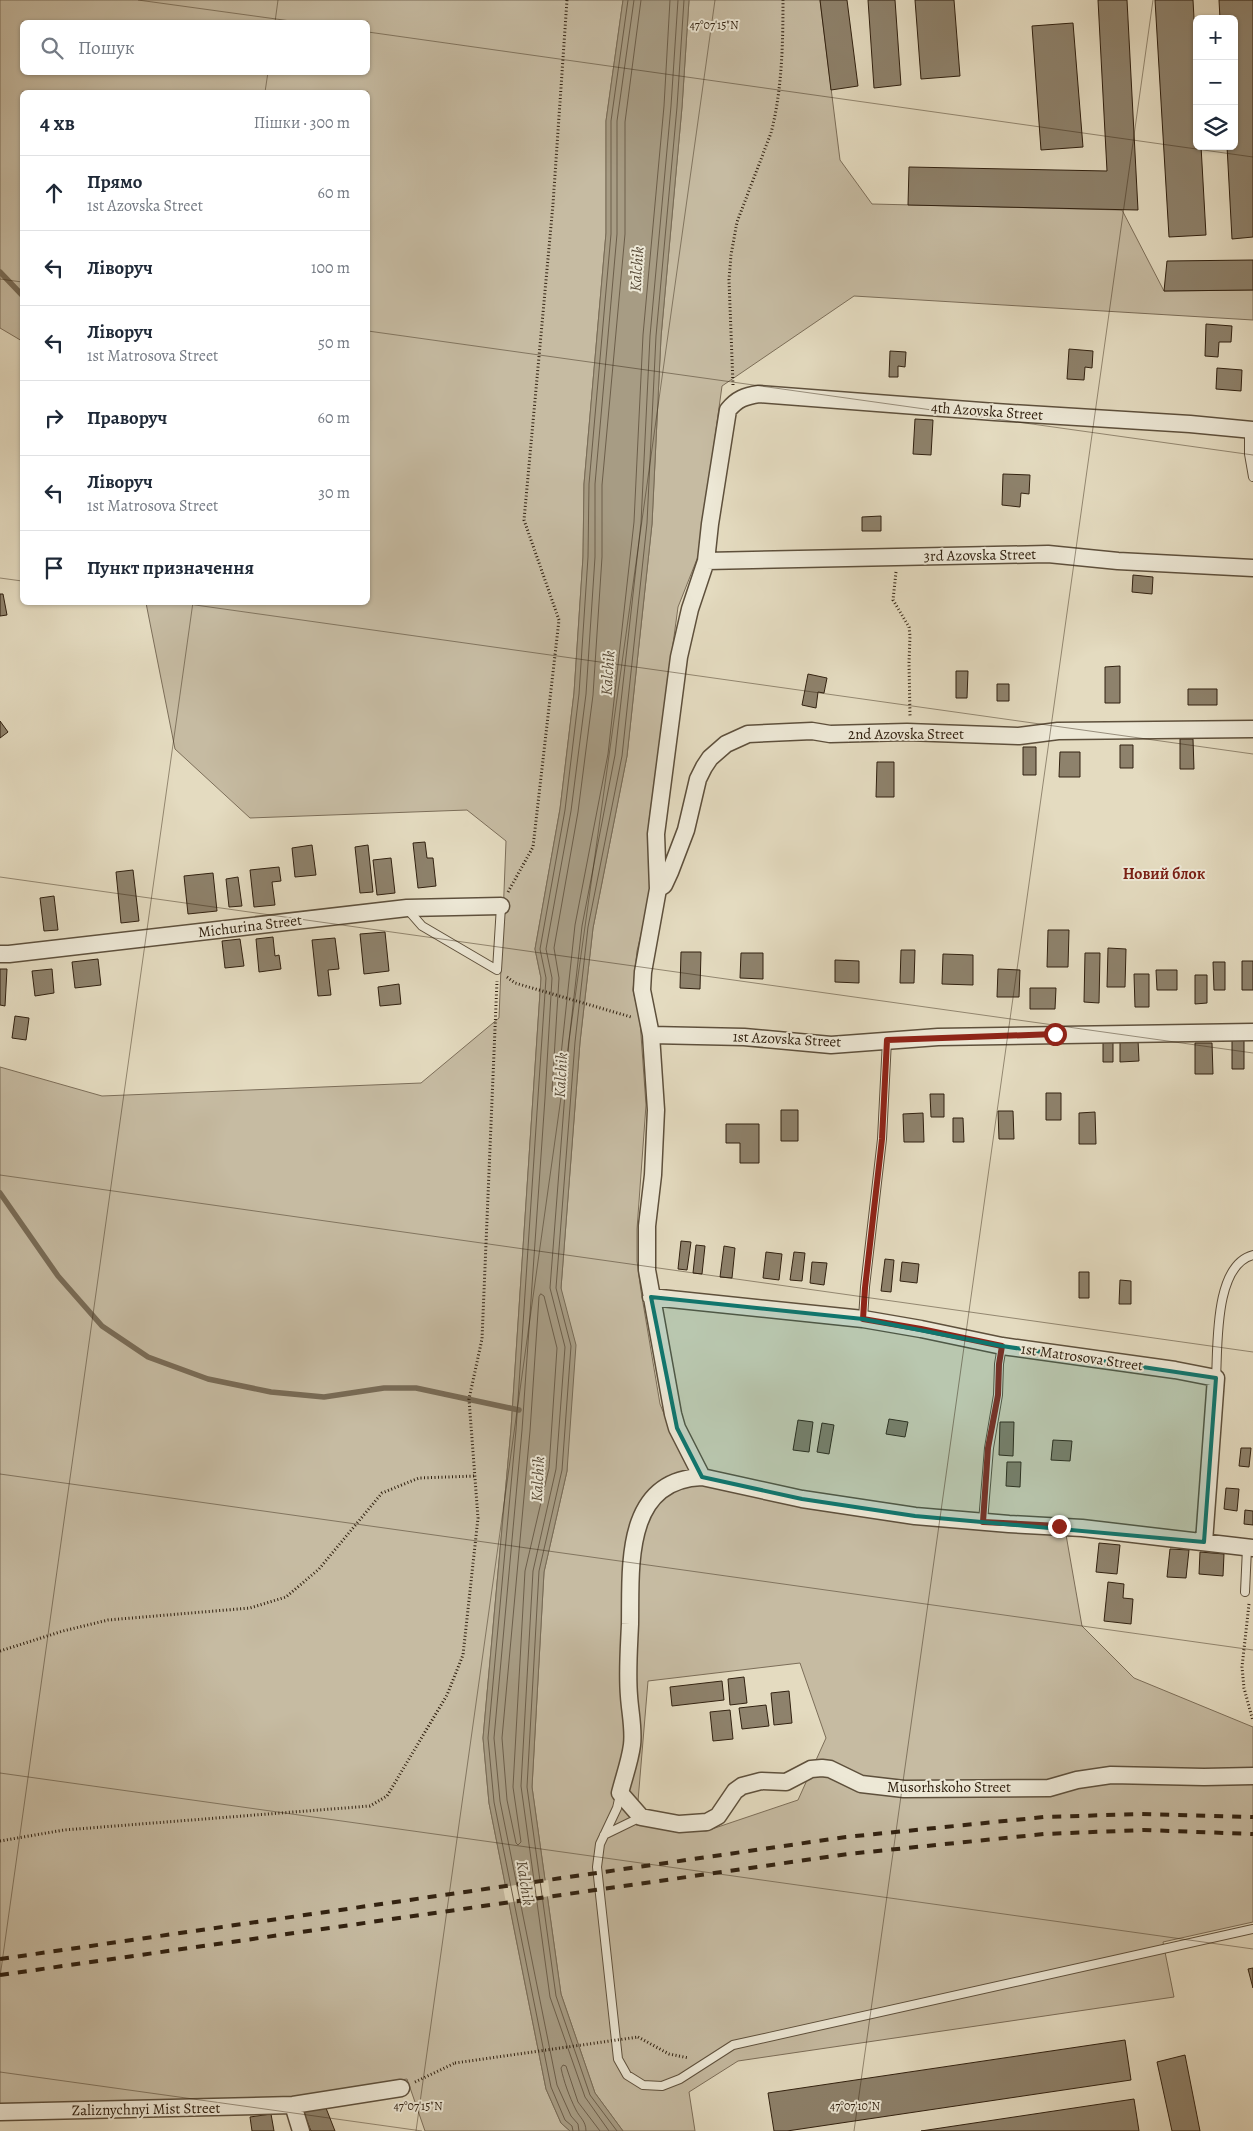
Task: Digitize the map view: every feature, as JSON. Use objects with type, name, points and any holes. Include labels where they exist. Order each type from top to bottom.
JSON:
[{"type":"street","name":"4th Azovska Street","points":[[732,405],[744,396],[760,394],[995,412],[1190,424],[1251,430]]},
{"type":"street","points":[[702,1477],[676,1428],[647,1270],[647,1226],[653,1175],[656,1110],[650,1029],[642,981],[658,889],[656,834],[679,657],[690,608],[706,561],[710,524],[732,405]]},
{"type":"street","name":"3rd Azovska Street","points":[[706,561],[1048,554],[1118,561],[1253,568]]},
{"type":"street","name":"2nd Azovska Street","points":[[658,889],[664,885],[686,830],[701,772],[710,758],[726,744],[748,734],[758,732],[812,731],[830,734],[910,732],[1019,736],[1058,731],[1253,729]]},
{"type":"street","name":"Michurina Street","points":[[0,954],[407,908],[501,906]]},
{"type":"street","name":"1st Azovska Street","points":[[650,1029],[831,1044],[938,1037],[1253,1032]]},
{"type":"street","name":"1st Matrosova Street","points":[[651,1297],[863,1319],[1002,1346],[1175,1370],[1216,1378]]},
{"type":"street","points":[[1204,1542],[1216,1378]]},
{"type":"street","points":[[641,1817],[620,1793],[632,1745],[628,1685],[631,1552],[636,1527],[644,1510],[664,1490],[683,1479],[702,1477],[828,1504],[915,1516],[1082,1528],[1250,1548]]},
{"type":"street","name":"Musorhskoho Street","points":[[641,1817],[679,1824],[708,1822],[718,1816],[735,1791],[742,1786],[760,1781],[786,1782],[811,1769],[822,1768],[830,1769],[861,1784],[904,1789],[1049,1788],[1077,1780],[1111,1775],[1253,1776]]},
{"type":"street","name":"Zaliznychnyi Mist Street","points":[[0,2112],[293,2106],[401,2088]]},
{"type":"street","points":[[293,2106],[301,2131]]},
{"type":"lane","points":[[1251,430],[1249,454],[1253,477]]},
{"type":"lane","points":[[407,908],[422,926],[497,970],[501,906]]},
{"type":"lane","points":[[863,1319],[882,1139],[887,1040]]},
{"type":"lane","points":[[1216,1378],[1222,1308],[1227,1279],[1236,1264],[1253,1255]]},
{"type":"lane","points":[[983,1522],[988,1448],[998,1395],[999,1364],[1002,1346]]},
{"type":"lane","points":[[1245,1592],[1250,1548]]},
{"type":"lane","points":[[620,1793],[617,1808],[600,1844],[596,1867],[618,2059],[628,2075],[643,2085],[662,2086],[680,2079],[733,2045],[1253,1929]]},
{"type":"lane","points":[[604,1835],[641,1817]]},
{"type":"path","points":[[501,906],[533,847],[559,620],[524,520],[553,204],[567,0]]},
{"type":"path","points":[[732,405],[729,280],[731,255],[737,222],[775,119],[779,82],[783,0]]},
{"type":"path","points":[[897,557],[893,600],[909,627],[910,732]]},
{"type":"path","points":[[0,1841],[64,1830],[370,1806],[386,1796],[447,1695],[463,1655],[478,1518],[470,1399],[482,1340],[497,970]]},
{"type":"path","points":[[515,983],[598,1007],[650,1029]]},
{"type":"path","points":[[0,1652],[62,1631],[108,1620],[250,1608],[286,1597],[319,1569],[382,1493],[419,1478],[475,1476]]},
{"type":"path","points":[[1245,1592],[1250,1608],[1242,1667],[1244,1688],[1253,1721]]},
{"type":"path","points":[[401,2088],[455,2063],[638,2036],[669,2054]]},
{"type":"highlighted area","points":[[651,1297],[863,1319],[1002,1346],[1216,1378],[1204,1542],[915,1516],[802,1499],[702,1477],[677,1428]]},
{"type":"shaded area","points":[[0,0],[623,0],[606,121],[606,233],[584,484],[583,557],[574,693],[560,809],[535,949],[541,978],[511,1429],[483,1738],[489,1803],[546,2089],[561,2123],[570,2131],[425,2131],[407,2079],[293,2098],[0,2104],[0,1067],[102,1096],[421,1083],[499,1018],[506,841],[467,810],[250,818],[175,749],[146,605],[370,605],[370,90],[20,90],[20,340],[0,328]]},
{"type":"shaded area","points":[[689,0],[820,0],[840,160],[872,204],[1122,210],[1164,291],[1253,290],[1253,320],[854,296],[722,386],[699,554],[678,607],[649,821],[659,859],[637,951],[633,990],[640,1021],[646,1105],[637,1229],[637,1261],[660,1404],[669,1426],[703,1475],[910,1516],[1065,1529],[1082,1626],[1134,1678],[1253,1727],[1253,1922],[1163,1942],[1174,1997],[738,2061],[689,2092],[695,2131],[623,2131],[595,2093],[561,1994],[532,1787],[544,1572],[567,1471],[561,1288],[580,1042],[593,928],[627,756],[652,524],[661,337],[682,107]],"holes":[[[800,1663],[826,1738],[798,1800],[706,1831],[636,1825],[648,1681]]]},
{"type":"water","name":"Kalchik","points":[[623,0],[689,0],[682,107],[661,337],[652,524],[627,756],[593,928],[580,1042],[561,1288],[576,1345],[567,1471],[544,1572],[532,1787],[561,1994],[595,2093],[623,2131],[570,2131],[561,2123],[546,2089],[489,1803],[483,1738],[511,1429],[541,978],[535,949],[560,809],[574,693],[583,557],[584,484],[606,233],[606,121]]},
{"type":"pier","points":[[548,1880],[550,1896],[506,1903],[503,1887]]},
{"type":"building","points":[[820,0],[847,0],[858,86],[831,90]]},
{"type":"building","points":[[868,0],[895,0],[901,85],[874,88]]},
{"type":"building","points":[[915,0],[954,0],[960,76],[921,79]]},
{"type":"building","points":[[1098,0],[1127,0],[1138,210],[908,205],[909,167],[1107,171]]},
{"type":"building","points":[[1155,0],[1193,0],[1193,150],[1201,150],[1206,235],[1169,237]]},
{"type":"building","points":[[1219,0],[1253,0],[1253,237],[1232,239],[1227,150],[1238,150],[1238,15],[1220,15]]},
{"type":"building","points":[[1073,23],[1083,147],[1041,150],[1032,26]]},
{"type":"building","points":[[1253,260],[1253,290],[1164,291],[1167,261]]},
{"type":"building","points":[[1206,324],[1232,326],[1231,342],[1219,342],[1218,357],[1205,356]]},
{"type":"building","points":[[1069,349],[1093,351],[1092,368],[1085,367],[1084,380],[1067,379]]},
{"type":"building","points":[[890,351],[906,352],[905,367],[898,366],[898,377],[889,377]]},
{"type":"building","points":[[1217,368],[1242,370],[1241,391],[1216,389]]},
{"type":"building","points":[[915,419],[933,420],[931,455],[913,454]]},
{"type":"building","points":[[1003,474],[1030,475],[1029,494],[1021,493],[1020,507],[1002,505]]},
{"type":"building","points":[[881,516],[881,531],[862,531],[862,517]]},
{"type":"building","points":[[1133,575],[1153,577],[1152,594],[1132,592]]},
{"type":"building","points":[[0,594],[3,594],[7,615],[0,616]]},
{"type":"building","points":[[1120,666],[1120,703],[1105,703],[1105,667]]},
{"type":"building","points":[[956,671],[968,671],[967,698],[956,698]]},
{"type":"building","points":[[808,674],[827,678],[824,693],[818,692],[816,708],[802,705]]},
{"type":"building","points":[[997,684],[1009,684],[1009,701],[997,701]]},
{"type":"building","points":[[1188,689],[1217,689],[1217,705],[1188,705]]},
{"type":"building","points":[[0,721],[8,732],[0,738]]},
{"type":"building","points":[[1180,739],[1193,739],[1194,769],[1180,769]]},
{"type":"building","points":[[1120,745],[1133,745],[1133,768],[1120,768]]},
{"type":"building","points":[[1023,747],[1036,747],[1036,775],[1023,775]]},
{"type":"building","points":[[1060,752],[1080,752],[1080,777],[1059,777]]},
{"type":"building","points":[[877,762],[894,762],[894,797],[876,797]]},
{"type":"building","points":[[425,842],[427,858],[433,858],[436,886],[418,888],[413,843]]},
{"type":"building","points":[[312,845],[316,875],[295,877],[292,848]]},
{"type":"building","points":[[368,845],[373,892],[360,893],[355,847]]},
{"type":"building","points":[[391,858],[395,893],[377,895],[373,860]]},
{"type":"building","points":[[279,867],[281,881],[272,882],[275,905],[254,907],[250,870]]},
{"type":"building","points":[[133,870],[139,921],[121,923],[116,872]]},
{"type":"building","points":[[213,873],[217,911],[188,914],[184,876]]},
{"type":"building","points":[[238,877],[242,906],[229,907],[226,879]]},
{"type":"building","points":[[54,896],[58,930],[44,931],[40,898]]},
{"type":"building","points":[[1048,930],[1069,930],[1068,967],[1047,967]]},
{"type":"building","points":[[385,932],[389,971],[364,974],[360,934]]},
{"type":"building","points":[[273,937],[275,956],[279,955],[281,969],[259,972],[256,939]]},
{"type":"building","points":[[335,938],[339,969],[328,970],[331,995],[318,996],[312,940]]},
{"type":"building","points":[[240,939],[244,966],[225,968],[222,941]]},
{"type":"building","points":[[1108,948],[1126,949],[1125,987],[1107,987]]},
{"type":"building","points":[[901,950],[915,950],[914,983],[900,983]]},
{"type":"building","points":[[681,952],[701,952],[700,989],[680,988]]},
{"type":"building","points":[[741,953],[763,953],[763,979],[740,978]]},
{"type":"building","points":[[1085,953],[1100,953],[1099,1003],[1084,1002]]},
{"type":"building","points":[[943,954],[973,955],[973,985],[942,984]]},
{"type":"building","points":[[98,959],[101,985],[75,988],[72,962]]},
{"type":"building","points":[[835,960],[859,961],[859,983],[835,982]]},
{"type":"building","points":[[1242,961],[1253,961],[1253,990],[1242,990]]},
{"type":"building","points":[[1213,962],[1225,962],[1225,990],[1214,990]]},
{"type":"building","points":[[0,969],[7,969],[5,1006],[0,1005]]},
{"type":"building","points":[[52,969],[54,993],[35,996],[32,971]]},
{"type":"building","points":[[998,969],[1020,970],[1019,997],[997,997]]},
{"type":"building","points":[[1156,970],[1177,970],[1177,990],[1157,990]]},
{"type":"building","points":[[1134,974],[1149,974],[1149,1007],[1135,1007]]},
{"type":"building","points":[[1195,975],[1207,975],[1207,1003],[1195,1004]]},
{"type":"building","points":[[399,984],[401,1004],[380,1006],[378,987]]},
{"type":"building","points":[[1030,988],[1056,988],[1055,1009],[1030,1009]]},
{"type":"building","points":[[15,1016],[29,1018],[26,1040],[12,1038]]},
{"type":"building","points":[[1103,1036],[1113,1036],[1113,1062],[1103,1062]]},
{"type":"building","points":[[1232,1038],[1244,1038],[1244,1069],[1232,1069]]},
{"type":"building","points":[[1120,1040],[1138,1040],[1139,1061],[1120,1062]]},
{"type":"building","points":[[1195,1043],[1212,1043],[1213,1074],[1195,1074]]},
{"type":"building","points":[[1046,1093],[1061,1093],[1061,1120],[1046,1120]]},
{"type":"building","points":[[930,1094],[944,1094],[944,1117],[931,1117]]},
{"type":"building","points":[[781,1110],[798,1110],[798,1141],[781,1141]]},
{"type":"building","points":[[998,1111],[1013,1111],[1014,1139],[999,1139]]},
{"type":"building","points":[[1095,1112],[1096,1144],[1079,1144],[1079,1113]]},
{"type":"building","points":[[923,1113],[924,1142],[904,1142],[903,1114]]},
{"type":"building","points":[[953,1118],[963,1118],[964,1142],[953,1142]]},
{"type":"building","points":[[726,1124],[759,1124],[759,1163],[740,1163],[740,1143],[726,1143]]},
{"type":"building","points":[[681,1241],[691,1242],[687,1270],[678,1269]]},
{"type":"building","points":[[696,1245],[705,1246],[702,1274],[693,1273]]},
{"type":"building","points":[[724,1246],[735,1248],[732,1278],[720,1277]]},
{"type":"building","points":[[766,1252],[782,1254],[779,1280],[763,1278]]},
{"type":"building","points":[[794,1252],[805,1253],[802,1281],[790,1280]]},
{"type":"building","points":[[885,1259],[894,1260],[891,1292],[881,1291]]},
{"type":"building","points":[[812,1262],[827,1263],[824,1285],[810,1283]]},
{"type":"building","points":[[902,1262],[919,1264],[917,1283],[900,1281]]},
{"type":"building","points":[[1079,1272],[1089,1272],[1089,1298],[1079,1298]]},
{"type":"building","points":[[1120,1280],[1131,1281],[1131,1304],[1119,1304]]},
{"type":"building","points":[[889,1419],[908,1422],[905,1437],[886,1434]]},
{"type":"building","points":[[798,1420],[813,1422],[809,1452],[793,1450]]},
{"type":"building","points":[[1000,1422],[1014,1422],[1013,1456],[999,1455]]},
{"type":"building","points":[[822,1423],[834,1425],[829,1454],[817,1452]]},
{"type":"building","points":[[1053,1440],[1072,1441],[1070,1461],[1051,1460]]},
{"type":"building","points":[[1241,1448],[1251,1448],[1249,1467],[1239,1466]]},
{"type":"building","points":[[1007,1462],[1021,1462],[1020,1487],[1006,1486]]},
{"type":"building","points":[[1226,1488],[1239,1489],[1237,1511],[1224,1509]]},
{"type":"building","points":[[1245,1510],[1253,1511],[1253,1525],[1244,1524]]},
{"type":"building","points":[[1099,1543],[1120,1545],[1117,1574],[1096,1572]]},
{"type":"building","points":[[1170,1549],[1189,1550],[1186,1578],[1167,1577]]},
{"type":"building","points":[[1200,1552],[1224,1554],[1223,1576],[1199,1574]]},
{"type":"building","points":[[1108,1582],[1124,1584],[1123,1598],[1133,1599],[1131,1624],[1104,1621]]},
{"type":"building","points":[[744,1677],[747,1703],[730,1705],[728,1679]]},
{"type":"building","points":[[722,1681],[724,1700],[672,1706],[670,1687]]},
{"type":"building","points":[[789,1691],[792,1723],[774,1725],[771,1693]]},
{"type":"building","points":[[766,1705],[769,1726],[742,1729],[739,1708]]},
{"type":"building","points":[[730,1710],[733,1739],[713,1741],[710,1712]]},
{"type":"building","points":[[1253,1968],[1253,1988],[1248,1969]]},
{"type":"building","points":[[1125,2040],[1131,2080],[787,2131],[774,2131],[768,2093]]},
{"type":"building","points":[[1185,2055],[1200,2131],[1172,2131],[1157,2062]]},
{"type":"building","points":[[1134,2099],[1139,2131],[921,2131]]},
{"type":"building","points":[[324,2103],[335,2131],[311,2131],[303,2111]]},
{"type":"building","points":[[271,2114],[274,2131],[252,2131],[250,2117]]},
{"type":"waterway","points":[[0,272],[20,293]]},
{"type":"waterway","points":[[0,1193],[58,1276],[102,1326],[148,1357],[208,1379],[271,1392],[324,1397],[384,1388],[416,1388],[519,1410]]},
{"type":"railway","points":[[0,1959],[846,1837],[1044,1817],[1142,1814],[1253,1817]]},
{"type":"railway","points":[[0,1975],[848,1854],[1044,1834],[1144,1830],[1253,1834]]},
{"type":"district","name":"Новий блок","points":[[1164,873]]},
{"type":"route","points":[[1055,1034],[887,1040],[882,1139],[863,1319],[1002,1346],[999,1364],[998,1395],[988,1448],[983,1522],[1059,1526]]}]
